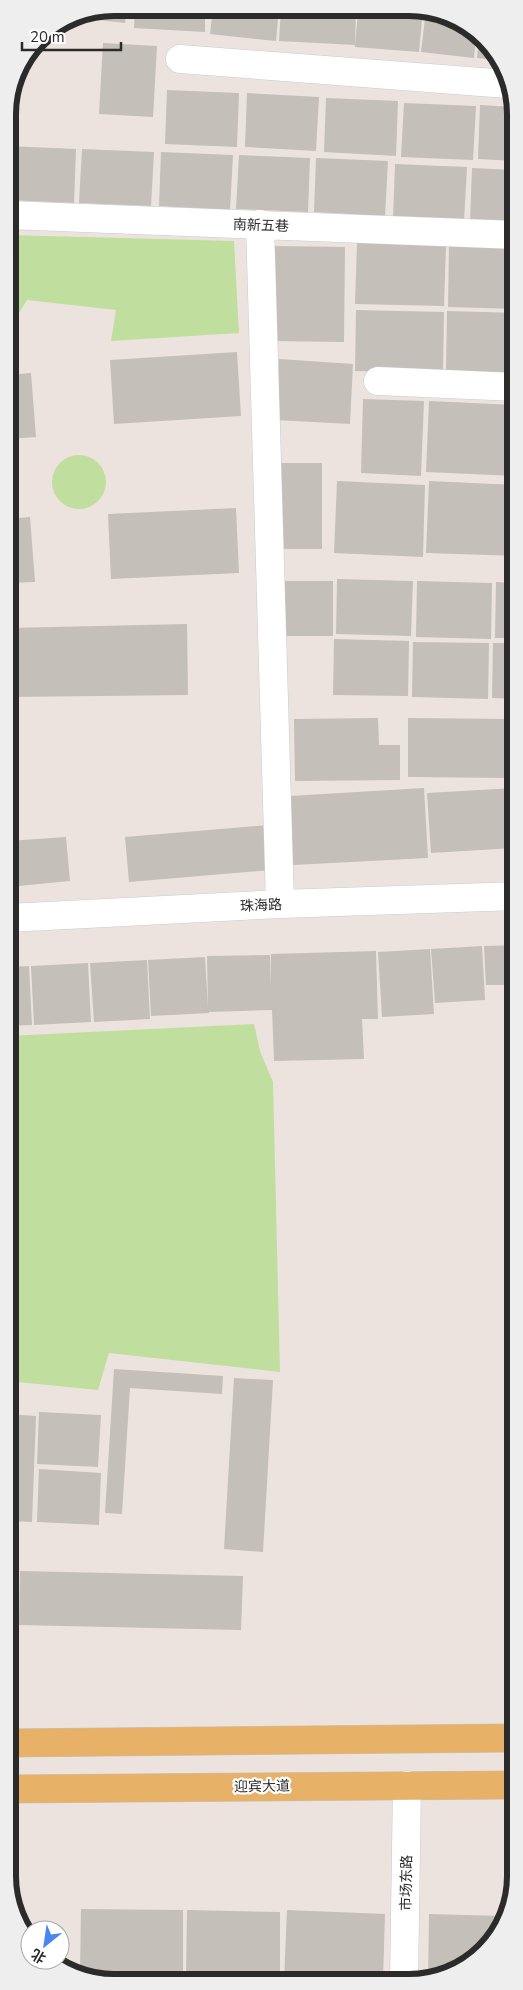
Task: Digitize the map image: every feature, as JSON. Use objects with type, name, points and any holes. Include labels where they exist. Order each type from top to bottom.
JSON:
[{"type":"main road","points":[[16,1743],[507,1738]]},
{"type":"main road","name":"迎宾大道","points":[[16,1789],[507,1785]]},
{"type":"street","points":[[180,59],[502,84]]},
{"type":"street","name":"南新五巷","points":[[16,215],[507,235]]},
{"type":"street","points":[[260,224],[280,904]]},
{"type":"street","points":[[378,381],[507,386]]},
{"type":"street","name":"珠海路","points":[[16,918],[280,904],[507,896]]},
{"type":"street","name":"珠海路","points":[[16,929],[507,907]]},
{"type":"street","name":"市场东路","points":[[404,1974],[407,1785]]},
{"type":"green space","points":[[16,235],[234,241],[239,333],[111,341],[116,310],[27,300],[16,318]]},
{"type":"green space","points":[[74,455],[84,455],[94,459],[102,467],[106,482],[102,497],[94,505],[84,509],[74,509],[64,505],[56,497],[52,487],[52,477],[56,467],[64,459]]},
{"type":"green space","points":[[254,1024],[260,1051],[273,1082],[280,1372],[109,1353],[98,1390],[16,1382],[16,1036]]},
{"type":"building","points":[[108,16],[126,16],[125,23],[91,19]]},
{"type":"building","points":[[135,16],[205,16],[205,32],[134,28]]},
{"type":"building","points":[[212,16],[278,16],[276,41],[210,34]]},
{"type":"building","points":[[281,16],[356,16],[355,45],[279,41]]},
{"type":"building","points":[[357,16],[422,17],[419,52],[355,47]]},
{"type":"building","points":[[425,18],[458,29],[475,43],[474,58],[421,52]]},
{"type":"building","points":[[103,43],[157,46],[153,117],[99,114]]},
{"type":"building","points":[[478,46],[489,59],[477,58]]},
{"type":"building","points":[[167,90],[239,93],[237,147],[165,144]]},
{"type":"building","points":[[247,93],[319,97],[316,151],[245,147]]},
{"type":"building","points":[[326,98],[398,101],[396,156],[324,152]]},
{"type":"building","points":[[404,103],[476,106],[473,160],[401,157]]},
{"type":"building","points":[[480,105],[506,107],[507,161],[478,159]]},
{"type":"building","points":[[16,146],[76,149],[74,203],[16,200]]},
{"type":"building","points":[[82,149],[154,152],[151,206],[79,203]]},
{"type":"building","points":[[161,152],[233,155],[230,210],[159,206]]},
{"type":"building","points":[[239,155],[310,158],[308,212],[236,209]]},
{"type":"building","points":[[316,158],[388,161],[385,216],[314,212]]},
{"type":"building","points":[[395,164],[467,167],[464,221],[393,218]]},
{"type":"building","points":[[472,168],[507,170],[507,224],[470,222]]},
{"type":"building","points":[[357,243],[446,246],[444,306],[355,304]]},
{"type":"building","points":[[270,246],[345,247],[344,342],[269,341]]},
{"type":"building","points":[[449,246],[507,248],[507,309],[448,307]]},
{"type":"building","points":[[356,310],[444,312],[443,373],[355,371]]},
{"type":"building","points":[[447,311],[507,313],[507,374],[446,372]]},
{"type":"building","points":[[237,352],[241,416],[114,424],[110,360]]},
{"type":"building","points":[[279,359],[353,364],[350,424],[275,420]]},
{"type":"building","points":[[31,373],[36,437],[16,438],[16,374]]},
{"type":"building","points":[[363,399],[424,401],[421,476],[361,473]]},
{"type":"building","points":[[429,401],[507,405],[507,476],[426,472]]},
{"type":"building","points":[[274,463],[322,463],[322,549],[274,549]]},
{"type":"building","points":[[337,481],[425,485],[423,557],[334,553]]},
{"type":"building","points":[[429,481],[507,485],[507,556],[426,553]]},
{"type":"building","points":[[236,508],[239,573],[111,579],[108,514]]},
{"type":"building","points":[[30,517],[35,582],[16,583],[16,518]]},
{"type":"building","points":[[337,579],[413,581],[411,636],[336,634]]},
{"type":"building","points":[[284,581],[333,581],[333,636],[285,636]]},
{"type":"building","points":[[417,581],[492,583],[491,639],[416,637]]},
{"type":"building","points":[[496,582],[507,583],[507,638],[495,638]]},
{"type":"building","points":[[187,624],[188,695],[16,697],[16,628]]},
{"type":"building","points":[[334,639],[409,641],[408,696],[333,695]]},
{"type":"building","points":[[413,642],[489,643],[488,699],[412,697]]},
{"type":"building","points":[[493,643],[507,643],[507,699],[492,698]]},
{"type":"building","points":[[378,718],[379,745],[400,745],[400,780],[295,781],[294,719]]},
{"type":"building","points":[[408,718],[507,719],[507,778],[408,777]]},
{"type":"building","points":[[424,788],[428,858],[293,865],[290,796]]},
{"type":"building","points":[[507,788],[507,848],[431,853],[427,793]]},
{"type":"building","points":[[268,825],[272,870],[129,882],[125,837]]},
{"type":"building","points":[[66,837],[70,881],[16,886],[16,840]]},
{"type":"building","points":[[507,945],[507,985],[486,985],[484,946]]},
{"type":"building","points":[[482,946],[485,1000],[435,1003],[431,949]]},
{"type":"building","points":[[430,949],[434,1014],[382,1017],[378,952]]},
{"type":"building","points":[[376,951],[378,1019],[362,1019],[364,1059],[274,1061],[272,1010],[151,1016],[148,960],[205,957],[208,1008],[207,956],[270,955],[271,988],[271,954]]},
{"type":"building","points":[[147,960],[150,1019],[94,1022],[90,963]]},
{"type":"building","points":[[88,963],[91,1022],[34,1025],[31,966]]},
{"type":"building","points":[[29,966],[32,1025],[16,1026],[16,967]]},
{"type":"building","points":[[114,1369],[223,1376],[222,1394],[130,1388],[122,1514],[105,1513]]},
{"type":"building","points":[[234,1378],[273,1380],[263,1552],[224,1549]]},
{"type":"building","points":[[39,1412],[101,1415],[98,1467],[37,1464]]},
{"type":"building","points":[[16,1415],[36,1416],[32,1522],[16,1521]]},
{"type":"building","points":[[39,1469],[101,1473],[99,1525],[37,1522]]},
{"type":"building","points":[[20,1571],[243,1576],[241,1630],[19,1625]]},
{"type":"building","points":[[81,1909],[183,1910],[183,1974],[103,1973],[80,1968]]},
{"type":"building","points":[[187,1910],[280,1912],[280,1974],[186,1974]]},
{"type":"building","points":[[287,1910],[385,1914],[383,1974],[284,1974]]},
{"type":"building","points":[[429,1914],[498,1916],[494,1925],[478,1945],[463,1957],[440,1969],[428,1971]]}]
